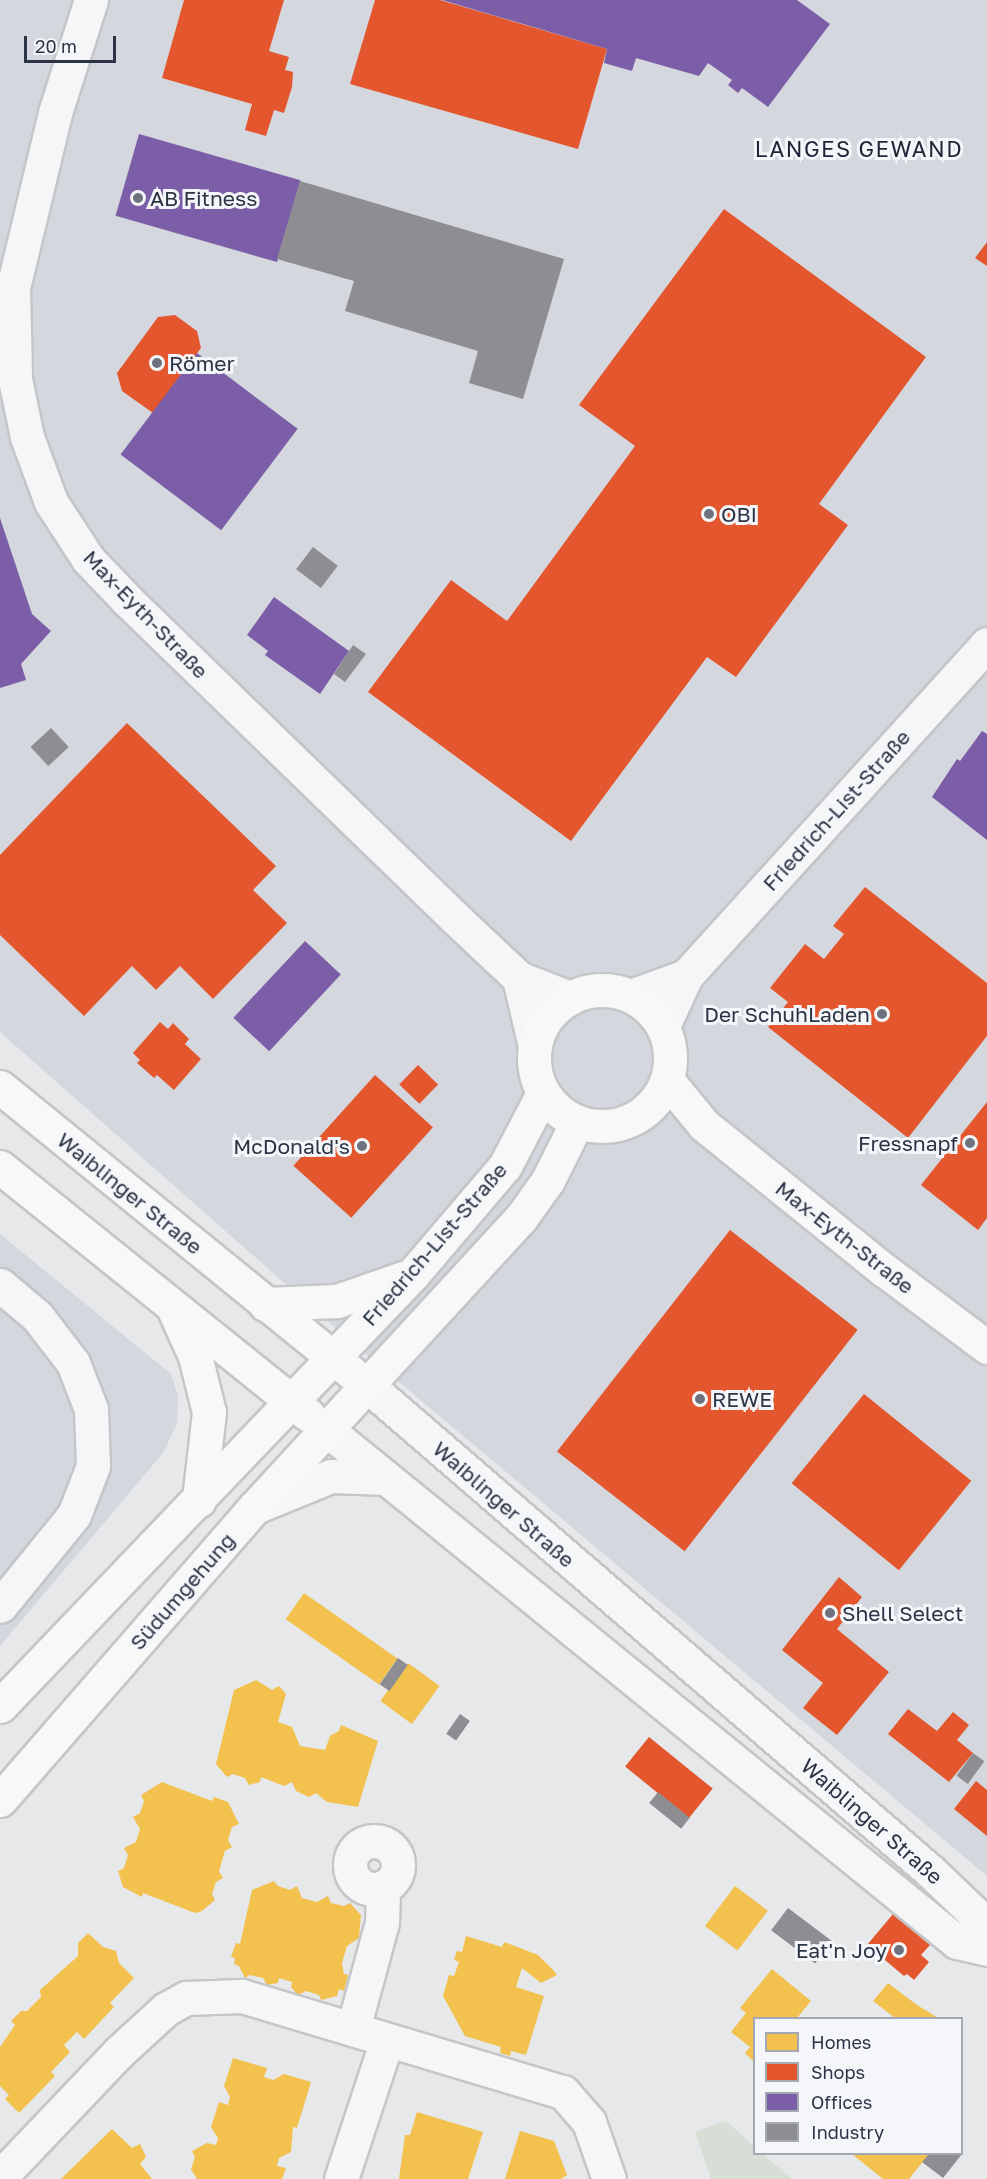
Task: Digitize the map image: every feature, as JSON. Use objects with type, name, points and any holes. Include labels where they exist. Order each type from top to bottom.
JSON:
[{"type":"main road","name":"Friedrich-List-Straße","points":[[593,990],[631,996],[650,1009],[663,1026],[670,1046],[667,1080],[647,1110],[624,1123],[602,1126],[578,1122],[558,1110],[543,1093],[534,1073],[535,1046],[544,1023],[570,998],[593,990]]},
{"type":"main road","name":"Max-Eyth-Straße","points":[[667,1080],[704,1125],[884,1270],[987,1347]]},
{"type":"main road","name":"Waiblinger Straße","points":[[0,1087],[368,1386]]},
{"type":"main road","name":"Friedrich-List-Straße","points":[[333,1358],[413,1274],[504,1166],[543,1093]]},
{"type":"main road","points":[[368,1386],[521,1218],[548,1180],[578,1122]]},
{"type":"main road","points":[[624,1123],[704,1125]]},
{"type":"main road","name":"Waiblinger Straße","points":[[0,1167],[171,1302],[326,1430]]},
{"type":"main road","points":[[265,1304],[337,1301],[413,1274]]},
{"type":"main road","points":[[171,1302],[195,1356],[209,1412],[199,1500]]},
{"type":"main road","points":[[0,1706],[333,1358]]},
{"type":"main road","name":"Südumgehung","points":[[0,1800],[255,1508],[368,1386]]},
{"type":"street","name":"Max-Eyth-Straße","points":[[91,0],[55,113],[13,288],[15,379],[27,437],[51,502],[88,559],[127,600],[519,978],[570,998]]},
{"type":"street","name":"Friedrich-List-Straße","points":[[663,1026],[686,976],[987,644]]},
{"type":"street","name":"Friedrich-List-Straße","points":[[631,996],[686,976]]},
{"type":"street","points":[[519,978],[535,1046]]},
{"type":"street","points":[[0,1285],[38,1316],[73,1363],[91,1410],[93,1466],[74,1515],[0,1606]]},
{"type":"street","name":"Waiblinger Straße","points":[[368,1386],[930,1871],[973,1912],[987,1941]]},
{"type":"street","name":"Waiblinger Straße","points":[[326,1430],[957,1942],[987,1948]]},
{"type":"street","points":[[255,1508],[331,1476],[387,1478]]},
{"type":"street","points":[[353,2029],[382,1922],[383,1887]]},
{"type":"street","points":[[0,2177],[119,2052],[165,2009],[186,1998],[242,1996],[563,2092],[589,2122],[609,2179]]},
{"type":"street","points":[[341,2179],[387,2040]]},
{"type":"shaded area","points":[[0,0],[987,0],[987,1876],[349,1340],[0,1032]]},
{"type":"shaded area","points":[[0,1234],[171,1374],[178,1396],[177,1424],[163,1453],[0,1646]]},
{"type":"shaded area","points":[[726,2121],[753,2145],[753,2155],[764,2155],[792,2179],[711,2179],[695,2132]]},
{"type":"building: Homes","points":[[304,1593],[397,1658],[379,1685],[286,1619]]},
{"type":"building: Homes","points":[[408,1663],[440,1686],[412,1724],[380,1701]]},
{"type":"building: Homes","points":[[256,1680],[272,1690],[279,1686],[286,1694],[278,1722],[292,1727],[300,1746],[325,1750],[330,1736],[339,1731],[341,1725],[378,1741],[358,1807],[327,1802],[316,1793],[309,1797],[296,1791],[292,1782],[284,1786],[261,1777],[260,1782],[249,1785],[245,1778],[233,1774],[227,1777],[216,1764],[234,1690]]},
{"type":"building: Homes","points":[[162,1782],[212,1801],[214,1797],[228,1802],[239,1824],[232,1827],[228,1840],[232,1847],[225,1851],[219,1871],[223,1878],[216,1882],[212,1894],[215,1900],[202,1911],[195,1913],[143,1893],[142,1897],[123,1887],[118,1871],[124,1868],[128,1855],[124,1848],[136,1842],[140,1829],[133,1817],[140,1813],[144,1801],[141,1795]]},
{"type":"building: Homes","points":[[274,1881],[278,1886],[290,1890],[297,1886],[302,1898],[317,1902],[328,1896],[331,1903],[344,1906],[350,1903],[361,1915],[359,1938],[347,1946],[342,1963],[344,1974],[348,1975],[344,1991],[339,1989],[337,1996],[321,2000],[319,1995],[306,1991],[298,1995],[291,1987],[292,1982],[279,1978],[278,1983],[267,1985],[263,1978],[250,1975],[245,1978],[239,1966],[234,1964],[235,1958],[231,1957],[236,1943],[240,1944],[252,1890]]},
{"type":"building: Homes","points":[[735,1886],[768,1911],[738,1951],[705,1926]]},
{"type":"building: Homes","points":[[88,1933],[103,1947],[116,1951],[119,1963],[134,1978],[110,2003],[114,2007],[84,2039],[77,2032],[64,2045],[70,2052],[51,2072],[55,2076],[19,2113],[5,2099],[9,2095],[0,2086],[0,2047],[15,2025],[11,2021],[21,2011],[27,2011],[41,1997],[40,1990],[78,1956],[78,1943]]},
{"type":"building: Homes","points":[[466,1936],[502,1947],[504,1942],[538,1955],[557,1975],[541,1983],[522,1968],[516,1987],[544,1996],[526,2055],[511,2051],[510,2056],[500,2053],[501,2047],[465,2036],[443,1996],[449,1975],[454,1976],[459,1962],[454,1960],[457,1951],[462,1952]]},
{"type":"building: Homes","points":[[772,1969],[811,2001],[798,2017],[753,2017],[753,2061],[745,2053],[750,2047],[731,2032],[746,2013],[740,2008]]},
{"type":"building: Homes","points":[[888,1983],[936,2017],[894,2017],[873,2001]]},
{"type":"building: Homes","points":[[233,2058],[267,2068],[264,2077],[273,2080],[284,2074],[311,2082],[297,2128],[293,2127],[291,2152],[279,2158],[277,2166],[286,2168],[282,2179],[197,2179],[191,2169],[195,2157],[192,2151],[207,2143],[216,2145],[218,2138],[211,2127],[219,2102],[228,2105],[230,2097],[224,2086]]},
{"type":"building: Homes","points":[[417,2112],[483,2132],[468,2179],[399,2179],[405,2135],[410,2135]]},
{"type":"building: Homes","points":[[112,2129],[132,2148],[140,2144],[146,2157],[140,2164],[152,2179],[61,2179]]},
{"type":"building: Homes","points":[[520,2131],[554,2141],[567,2175],[561,2179],[505,2179]]},
{"type":"building: Homes","points":[[853,2155],[928,2155],[909,2179],[883,2179]]},
{"type":"building: Shops","points":[[184,0],[284,0],[269,51],[289,57],[285,70],[293,72],[292,87],[284,113],[274,110],[266,136],[245,130],[252,104],[162,78]]},
{"type":"building: Shops","points":[[375,0],[440,0],[607,49],[578,149],[350,84]]},
{"type":"building: Shops","name":"OBI","points":[[724,209],[926,357],[819,504],[848,525],[736,677],[707,657],[571,841],[368,692],[451,580],[507,621],[635,446],[579,405]]},
{"type":"building: Shops","points":[[987,242],[987,266],[975,258]]},
{"type":"building: Shops","name":"Römer","points":[[175,315],[197,331],[201,348],[153,413],[122,391],[117,373],[158,317]]},
{"type":"building: Shops","points":[[127,723],[276,866],[253,890],[287,923],[213,999],[180,966],[156,990],[132,966],[84,1016],[0,935],[0,855]]},
{"type":"building: Shops","name":"Der SchuhLaden","points":[[865,887],[987,983],[987,1036],[908,1138],[768,1027],[788,1002],[770,988],[805,944],[824,959],[844,934],[833,926]]},
{"type":"building: Shops","points":[[160,1022],[168,1029],[173,1023],[189,1039],[185,1044],[201,1059],[174,1090],[157,1075],[154,1078],[137,1063],[140,1060],[133,1053]]},
{"type":"building: Shops","points":[[418,1065],[438,1084],[419,1104],[399,1084]]},
{"type":"building: Shops","name":"McDonald's","points":[[375,1075],[433,1127],[351,1218],[293,1166]]},
{"type":"building: Shops","name":"Fressnapf","points":[[987,1102],[987,1218],[978,1230],[921,1185]]},
{"type":"building: Shops","name":"REWE","points":[[730,1230],[858,1330],[685,1551],[557,1451]]},
{"type":"building: Shops","points":[[864,1394],[971,1481],[899,1570],[792,1483]]},
{"type":"building: Shops","points":[[839,1577],[862,1597],[837,1629],[889,1672],[837,1735],[803,1708],[823,1683],[782,1650]]},
{"type":"building: Shops","points":[[908,1709],[937,1731],[953,1712],[969,1725],[957,1740],[973,1753],[949,1782],[888,1734]]},
{"type":"building: Shops","points":[[649,1737],[713,1789],[689,1818],[625,1767]]},
{"type":"building: Shops","points":[[976,1781],[987,1790],[987,1836],[954,1809]]},
{"type":"building: Shops","name":"Eat'n Joy","points":[[893,1914],[930,1945],[921,1955],[929,1962],[914,1980],[907,1974],[904,1976],[867,1945]]},
{"type":"building: Offices","points":[[442,0],[797,0],[830,24],[768,107],[742,88],[738,93],[728,85],[732,80],[708,63],[699,76],[636,58],[632,71],[604,63],[607,49]]},
{"type":"building: Offices","points":[[139,134],[300,180],[277,262],[116,216]]},
{"type":"building: Offices","points":[[197,353],[298,429],[221,530],[121,454]]},
{"type":"building: Offices","points":[[0,518],[32,614],[51,631],[21,664],[26,680],[0,688]]},
{"type":"building: Offices","points":[[274,597],[349,651],[320,694],[265,655],[268,651],[247,635]]},
{"type":"building: Offices","points":[[982,731],[987,734],[987,840],[932,797],[957,759],[960,761]]},
{"type":"building: Offices","points":[[305,941],[341,974],[269,1051],[233,1018]]},
{"type":"building: Industry","points":[[300,181],[564,259],[523,399],[469,383],[478,351],[345,311],[354,281],[277,259]]},
{"type":"building: Industry","points":[[313,547],[338,566],[321,588],[296,569]]},
{"type":"building: Industry","points":[[353,645],[366,654],[345,682],[334,674]]},
{"type":"building: Industry","points":[[51,728],[69,747],[48,766],[31,747]]},
{"type":"building: Industry","points":[[398,1658],[408,1665],[389,1691],[380,1684]]},
{"type":"building: Industry","points":[[460,1714],[470,1721],[456,1741],[446,1734]]},
{"type":"building: Industry","points":[[973,1753],[984,1761],[968,1784],[957,1776]]},
{"type":"building: Industry","points":[[658,1792],[690,1818],[681,1829],[649,1803]]},
{"type":"building: Industry","points":[[788,1908],[832,1941],[815,1963],[771,1930]]},
{"type":"building: Industry","points":[[928,2155],[961,2155],[943,2178],[922,2162]]},
{"type":"place","name":"AB Fitness","points":[[138,198]]},
{"type":"place","name":"Römer","points":[[157,363]]},
{"type":"place","name":"OBI","points":[[709,514]]},
{"type":"place","name":"Der SchuhLaden","points":[[882,1014]]},
{"type":"place","name":"Fressnapf","points":[[970,1143]]},
{"type":"place","name":"McDonald's","points":[[362,1146]]},
{"type":"place","name":"REWE","points":[[700,1399]]},
{"type":"place","name":"Shell Select","points":[[830,1613]]},
{"type":"place","name":"Eat'n Joy","points":[[899,1950]]},
{"type":"district","name":"LANGES GEWAND","points":[[859,149]]}]
